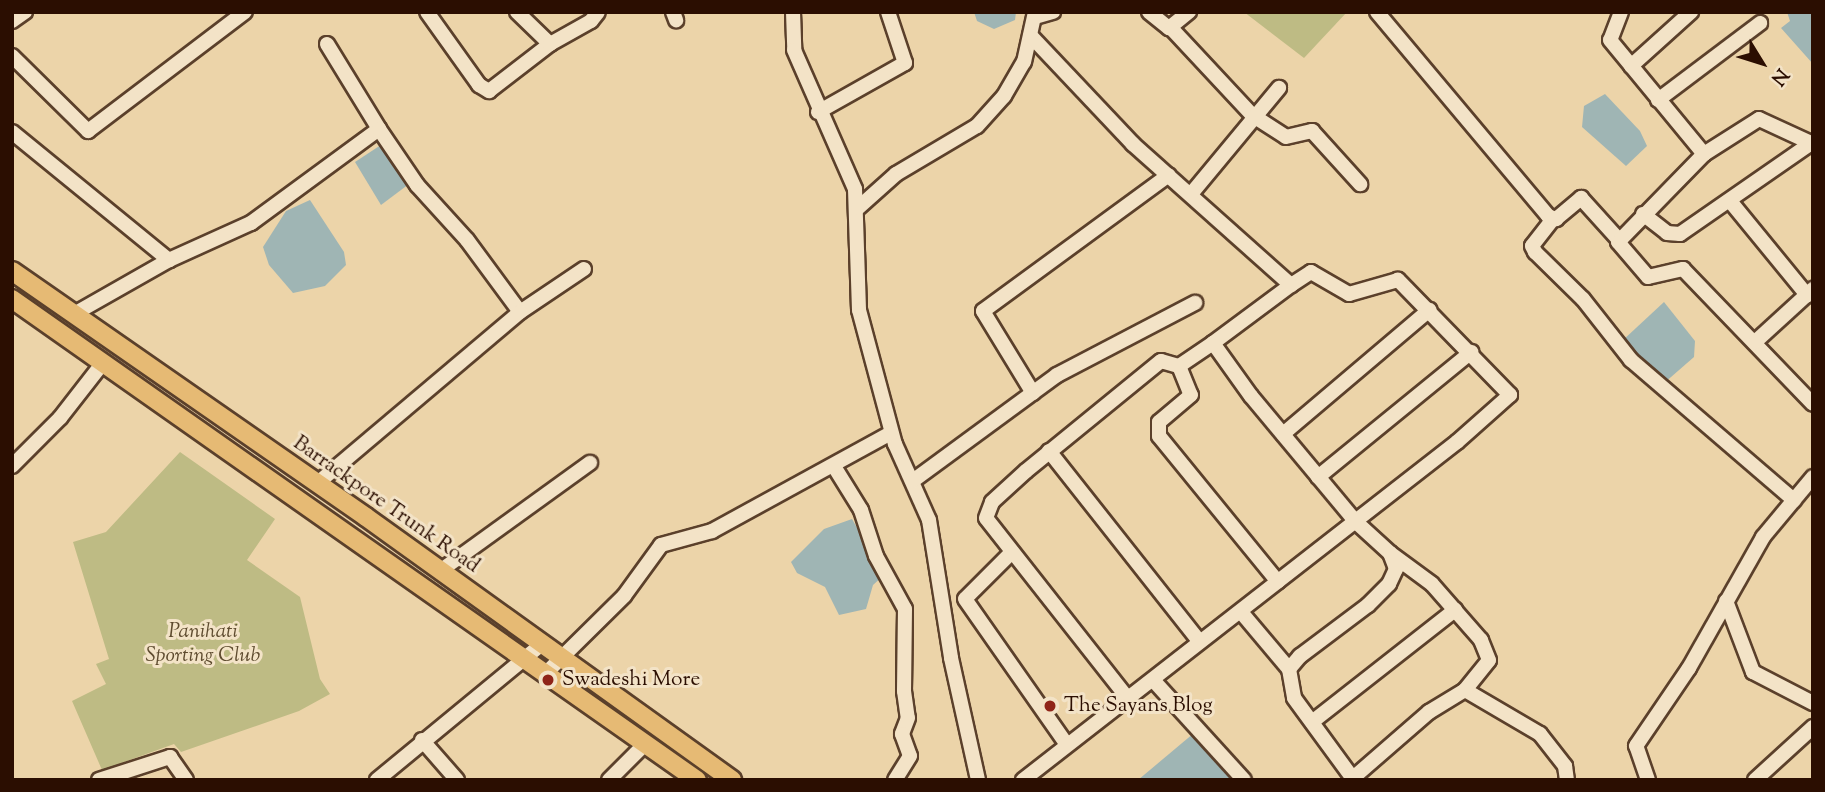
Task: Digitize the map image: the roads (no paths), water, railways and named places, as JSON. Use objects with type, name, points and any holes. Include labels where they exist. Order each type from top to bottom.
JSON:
[{"type":"main road","name":"Barrackpore Trunk Road","points":[[12,271],[318,483],[732,780]]},
{"type":"main road","points":[[12,299],[697,780]]},
{"type":"street","points":[[12,21],[25,12]]},
{"type":"street","points":[[12,56],[88,131],[244,12]]},
{"type":"street","points":[[427,12],[479,85],[489,91],[550,44],[591,21],[598,12]]},
{"type":"street","points":[[517,12],[550,44]]},
{"type":"street","points":[[793,12],[794,50],[818,112],[847,167],[858,208],[854,234],[859,310],[891,433],[914,480],[929,520],[951,658],[978,780]]},
{"type":"street","points":[[818,112],[905,63],[888,12]]},
{"type":"street","points":[[858,208],[896,174],[977,126],[1004,96],[1031,36],[1035,15],[1053,12]]},
{"type":"street","points":[[1149,12],[1171,27],[1205,69],[1255,118],[1286,137],[1312,131],[1360,184]]},
{"type":"street","points":[[1171,27],[1189,12]]},
{"type":"street","points":[[1377,12],[1553,219]]},
{"type":"street","points":[[1620,12],[1610,40],[1704,154]]},
{"type":"street","points":[[1614,27],[1635,12]]},
{"type":"street","points":[[1631,66],[1691,12]]},
{"type":"street","points":[[1658,100],[1760,23]]},
{"type":"street","points":[[1031,36],[1133,144],[1291,285]]},
{"type":"street","points":[[327,44],[417,185],[467,240],[520,312]]},
{"type":"street","points":[[1191,194],[1279,88]]},
{"type":"street","points":[[1618,239],[1643,214],[1704,154],[1759,119],[1811,144],[1680,234],[1667,233],[1643,214]]},
{"type":"street","points":[[74,314],[169,260],[251,223],[379,129]]},
{"type":"street","points":[[12,132],[169,260]]},
{"type":"street","points":[[1033,393],[983,311],[1169,175]]},
{"type":"street","points":[[1794,500],[1631,360],[1583,299],[1535,252],[1534,242],[1553,219],[1581,198],[1648,277],[1683,269],[1813,404]]},
{"type":"street","points":[[1730,201],[1810,292],[1755,342]]},
{"type":"street","points":[[318,483],[520,312],[584,269]]},
{"type":"street","points":[[1023,780],[1126,696],[1153,680],[1356,522],[1508,398],[1507,387],[1396,279],[1349,294],[1311,272],[1179,366],[1161,361],[1049,451],[992,502],[986,518],[1126,696]]},
{"type":"street","points":[[914,480],[1033,393],[1088,359],[1195,303]]},
{"type":"street","points":[[1283,434],[1429,310]]},
{"type":"street","points":[[1213,343],[1283,434],[1356,522],[1390,553],[1432,584],[1481,640],[1489,660],[1465,690],[1430,712],[1354,779],[1294,698],[1289,669],[1241,612]]},
{"type":"street","points":[[1318,477],[1471,352]]},
{"type":"street","points":[[12,466],[60,418],[102,364]]},
{"type":"street","points":[[1179,366],[1191,395],[1159,422],[1159,436],[1278,582]]},
{"type":"street","points":[[545,674],[624,596],[661,545],[712,531],[835,468],[891,433]]},
{"type":"street","points":[[1049,451],[1200,642]]},
{"type":"street","points":[[440,571],[590,463]]},
{"type":"street","points":[[835,468],[861,510],[876,556],[905,609],[904,691],[908,718],[902,734],[910,756],[895,780]]},
{"type":"street","points":[[1648,780],[1636,746],[1689,668],[1763,537],[1813,477]]},
{"type":"street","points":[[1012,551],[965,599],[1066,743]]},
{"type":"street","points":[[1289,669],[1300,656],[1389,584],[1396,569],[1390,553]]},
{"type":"street","points":[[1726,601],[1752,672],[1813,703]]},
{"type":"street","points":[[1312,722],[1455,610]]},
{"type":"street","points":[[377,780],[422,740],[542,644]]},
{"type":"street","points":[[1153,680],[1244,780]]},
{"type":"street","points":[[1465,690],[1539,734],[1565,766],[1567,780]]},
{"type":"street","points":[[1755,780],[1813,727]]},
{"type":"street","points":[[422,740],[457,780]]},
{"type":"street","points":[[609,780],[646,743]]},
{"type":"street","points":[[99,780],[170,757],[187,780]]},
{"type":"water","points":[[974,12],[1016,12],[1015,20],[994,29],[977,21]]},
{"type":"water","points":[[1787,12],[1813,12],[1813,64],[1781,28],[1790,21]]},
{"type":"water","points":[[1605,94],[1640,131],[1647,146],[1626,166],[1582,127],[1584,106]]},
{"type":"water","points":[[387,141],[417,178],[381,205],[355,162]]},
{"type":"water","points":[[310,200],[344,252],[346,265],[325,286],[293,293],[269,265],[263,247],[286,211]]},
{"type":"water","points":[[1664,302],[1695,341],[1694,357],[1663,384],[1622,341]]},
{"type":"water","points":[[852,519],[884,575],[873,585],[866,609],[839,615],[825,587],[797,573],[791,562],[824,529]]},
{"type":"water","points":[[1194,733],[1234,780],[1138,780]]},
{"type":"place","name":"Swadeshi More","points":[[548,680]]},
{"type":"place","name":"The Sayans Blog","points":[[1050,706]]},
{"type":"park label","name":"Panihati Sporting Club","points":[[203,644]]}]
